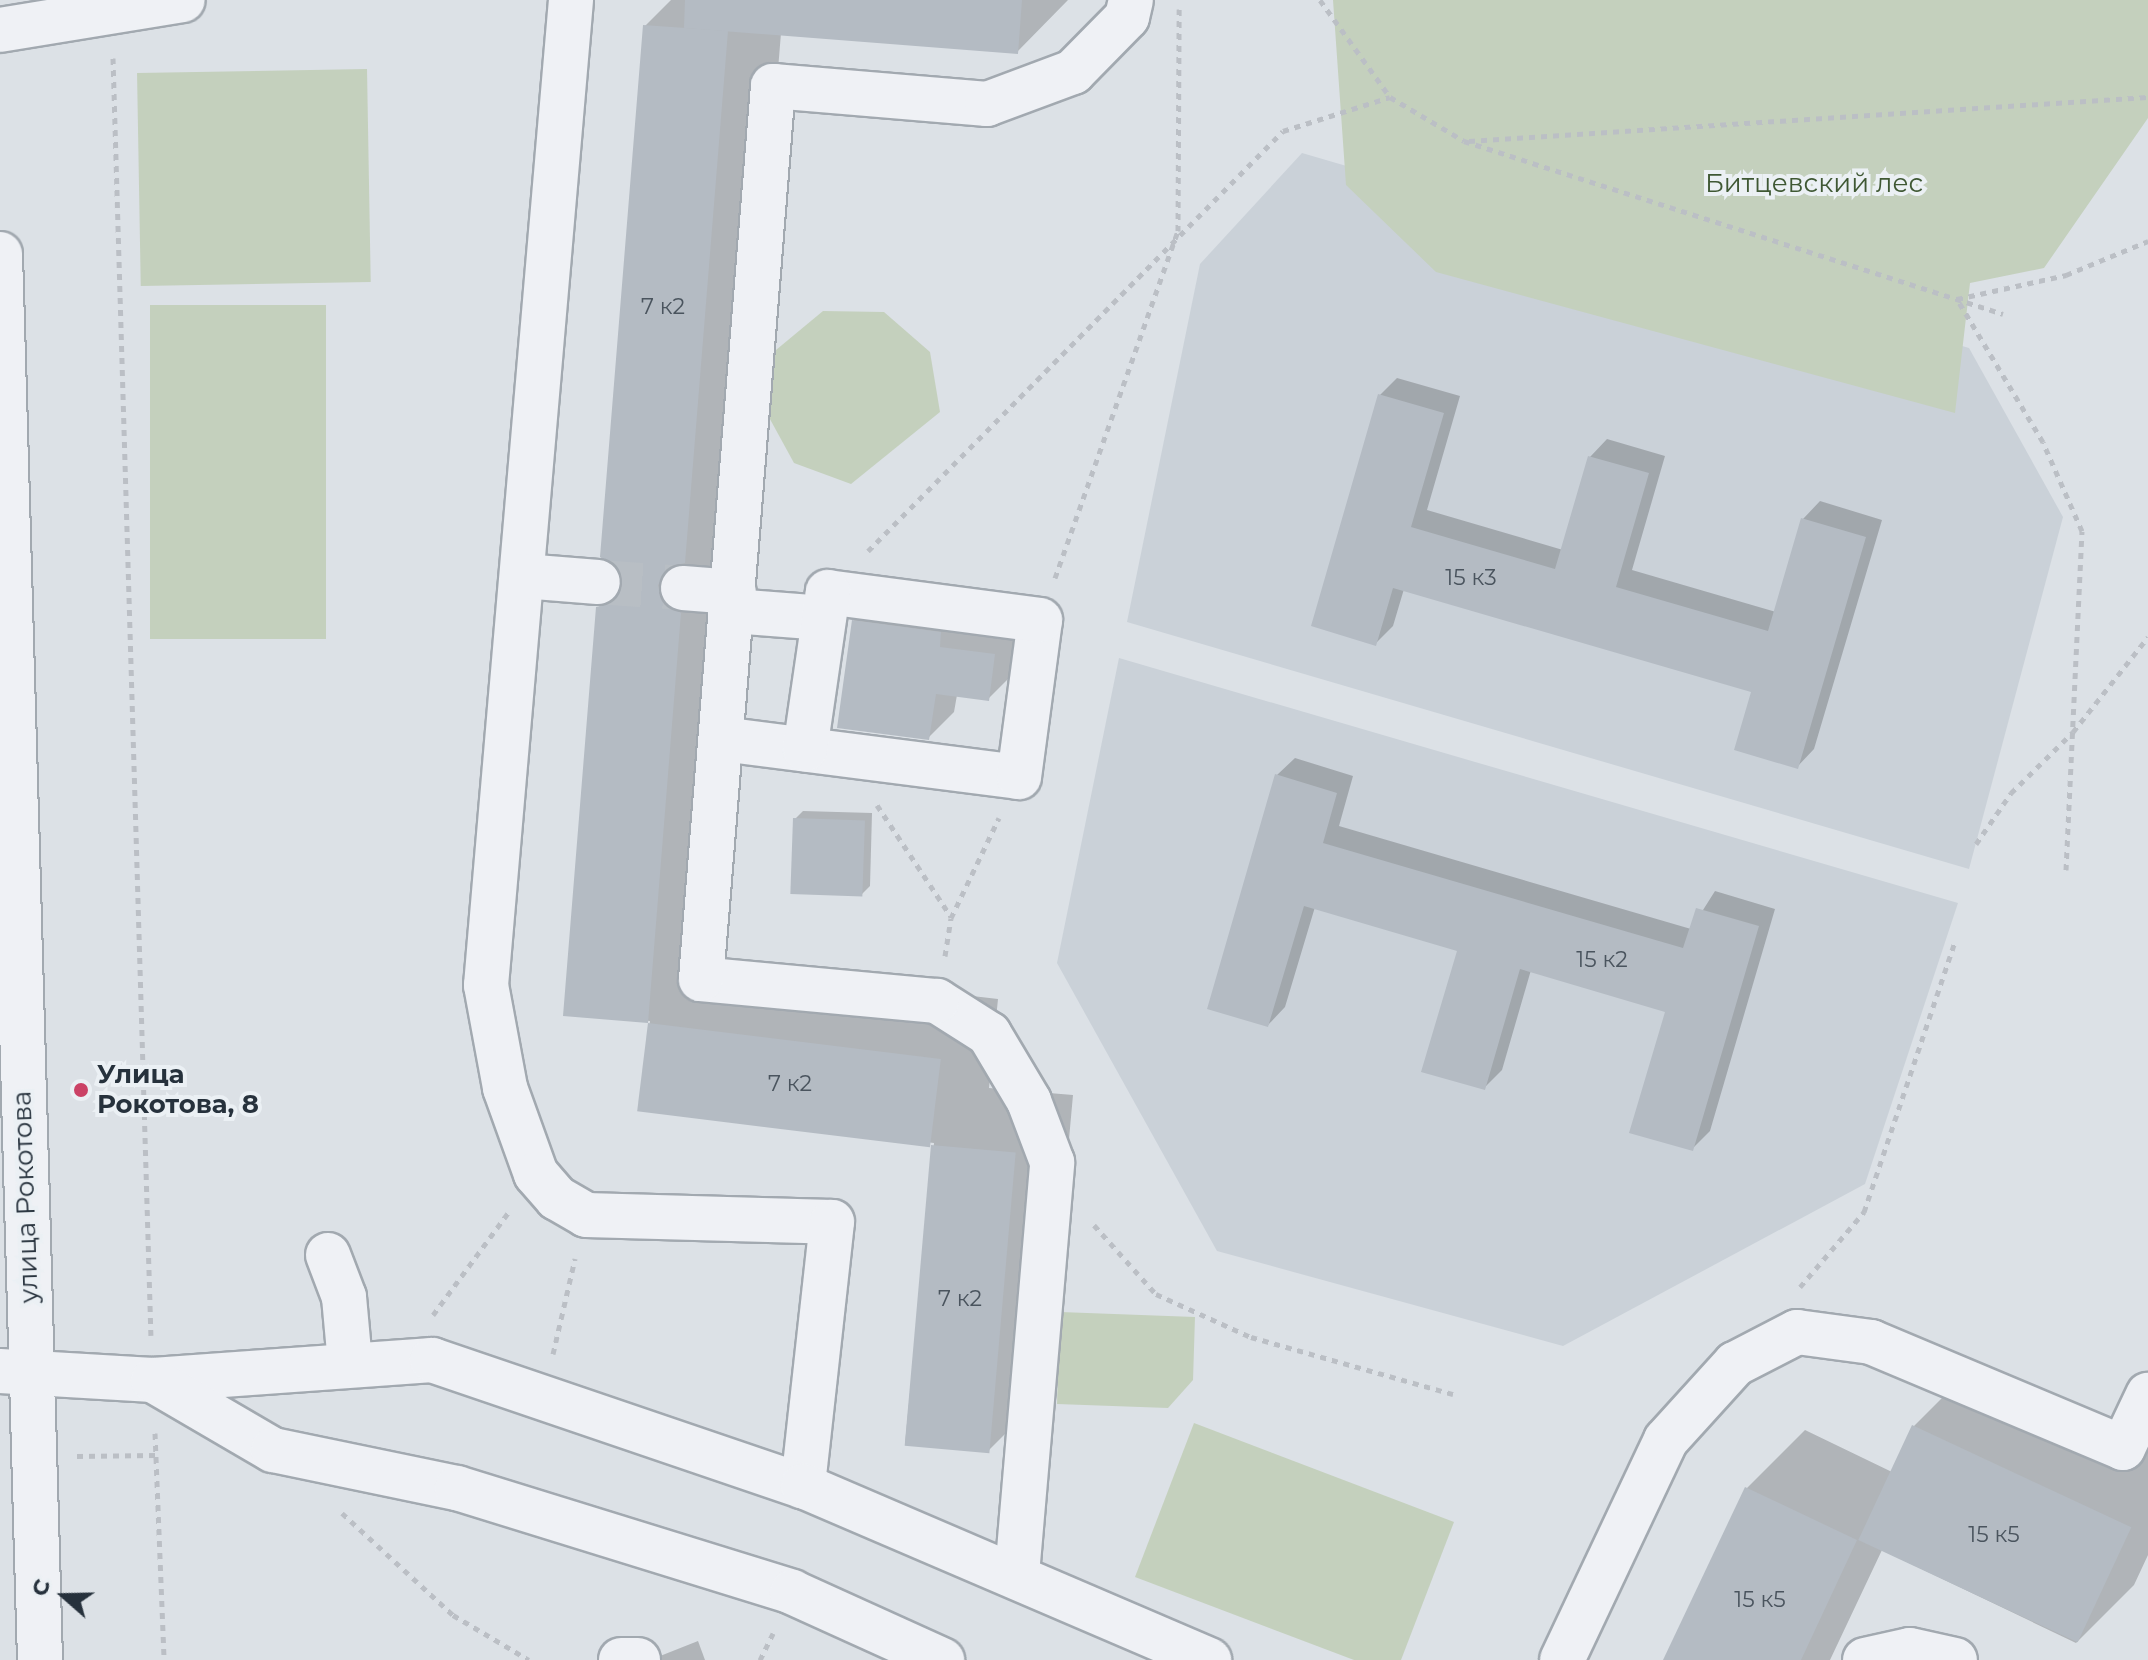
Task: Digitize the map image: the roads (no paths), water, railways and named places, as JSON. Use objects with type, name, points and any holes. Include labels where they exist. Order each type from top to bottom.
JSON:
[{"type":"street","points":[[0,30],[183,0]]},
{"type":"street","points":[[571,0],[486,985],[505,1088],[536,1174],[586,1215],[832,1222],[803,1486]]},
{"type":"street","points":[[1017,1574],[1051,1177],[1029,1101],[989,1034],[937,1001],[701,979],[734,601],[773,86],[987,104],[1073,72],[1127,17],[1131,0]]},
{"type":"street","name":"улица Рокотова","points":[[0,254],[16,1372],[40,1660]]},
{"type":"street","points":[[523,576],[598,582]]},
{"type":"street","points":[[683,588],[734,601],[1040,620],[1019,777],[722,739]]},
{"type":"street","points":[[824,752],[826,605]]},
{"type":"street","points":[[328,1255],[344,1297],[350,1363]]},
{"type":"street","points":[[1562,1660],[1666,1440],[1735,1364],[1797,1332],[1871,1342],[2123,1448],[2148,1395]]},
{"type":"street","points":[[16,1372],[153,1380],[350,1363],[432,1360],[803,1486],[1017,1574],[1209,1660]]},
{"type":"street","points":[[153,1380],[273,1450],[457,1488],[777,1587],[942,1660]]},
{"type":"street","points":[[1865,1660],[1910,1650],[1955,1660]]},
{"type":"street","points":[[621,1660],[638,1660]]},
{"type":"tunnel","points":[[598,582],[683,588]]},
{"type":"place","name":"Улица Рокотова, 8","points":[[81,1090]]},
{"type":"park label","name":"Битцевский лес","points":[[1814,184]]}]
